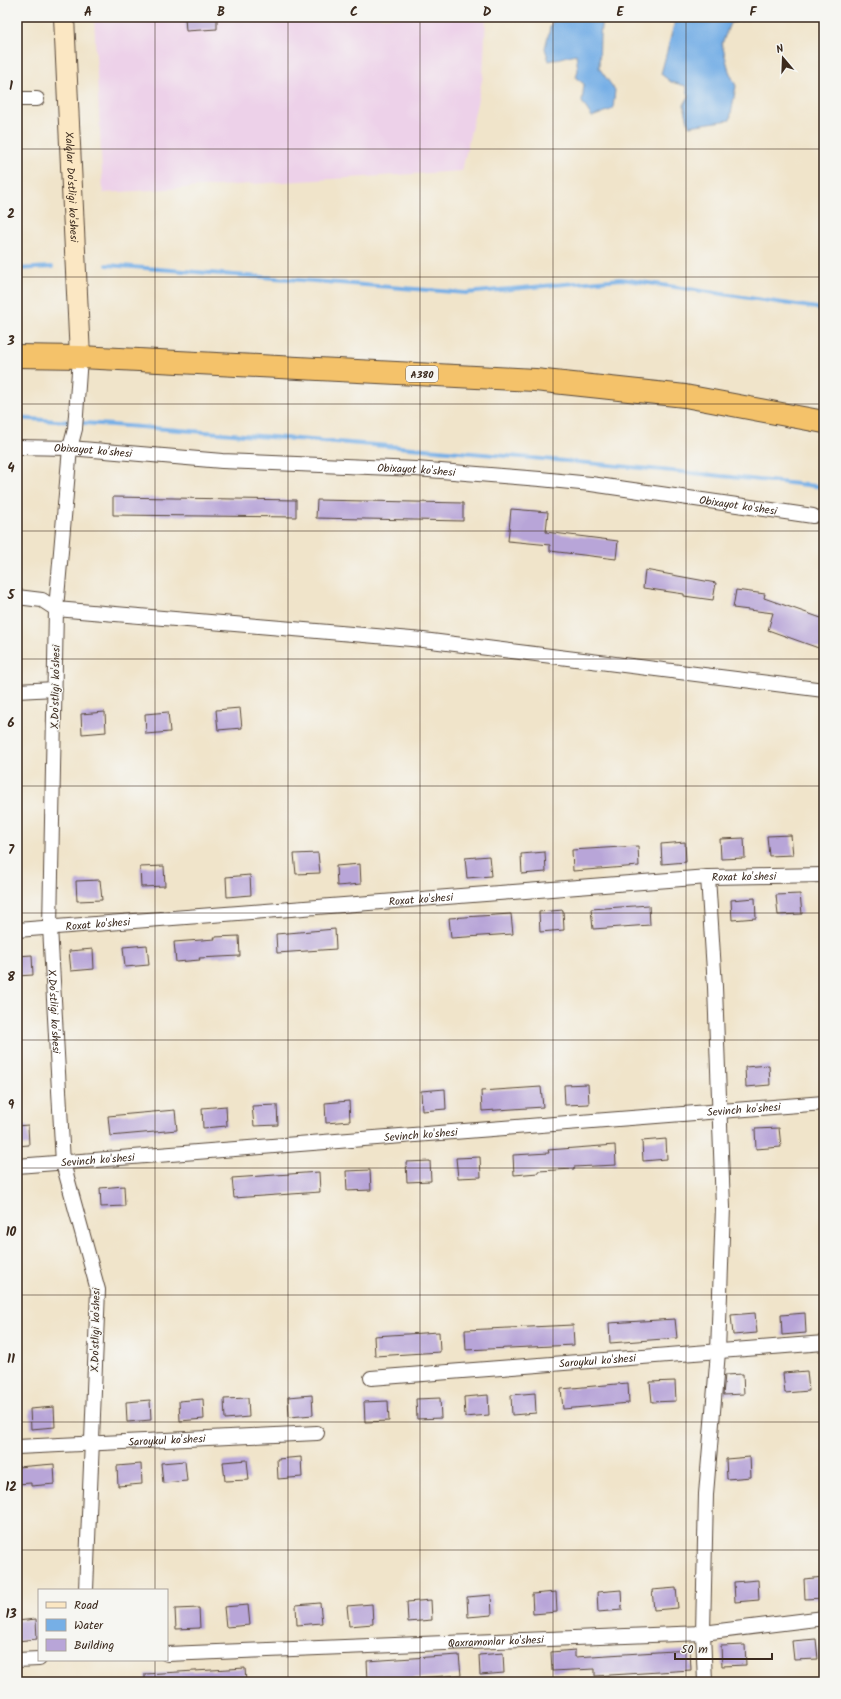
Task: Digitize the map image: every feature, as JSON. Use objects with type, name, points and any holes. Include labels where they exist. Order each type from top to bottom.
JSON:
[{"type":"highway","name":"A380","points":[[17,356],[80,357],[534,380],[685,396],[824,422]]},
{"type":"street","name":"Xalqlar Do'stligi ko'shesi","points":[[64,17],[80,357]]},
{"type":"street","points":[[17,99],[37,99]]},
{"type":"street","name":"X.Do'stligi ko'shesi","points":[[80,357],[75,429],[70,448],[56,609],[50,927],[63,1163],[98,1290],[86,1589]]},
{"type":"street","name":"Obixayot ko'shesi","points":[[17,447],[70,448],[222,461],[416,469],[591,484],[813,516]]},
{"type":"street","points":[[17,597],[42,600],[56,609],[424,640],[824,690]]},
{"type":"street","points":[[17,691],[55,689]]},
{"type":"street","name":"Roxat ko'shesi","points":[[17,930],[708,876],[824,875]]},
{"type":"street","points":[[705,1682],[703,1633],[706,1494],[718,1352],[723,1207],[720,1112],[708,876]]},
{"type":"street","name":"Sevinch ko'shesi","points":[[17,1166],[824,1103]]},
{"type":"street","name":"Saroykul ko'shesi","points":[[371,1378],[824,1343]]},
{"type":"street","name":"Saroykul ko'shesi","points":[[17,1447],[317,1433]]},
{"type":"street","name":"Qaxramonlar ko'shesi","points":[[168,1654],[703,1633],[824,1618]]},
{"type":"street","points":[[17,1660],[38,1659]]},
{"type":"shaded area","points":[[94,17],[486,17],[483,76],[462,171],[103,193]]},
{"type":"water","points":[[554,17],[602,17],[599,68],[615,90],[613,109],[592,117],[582,102],[584,84],[576,78],[578,70],[576,54],[549,61],[545,48]]},
{"type":"water","points":[[676,17],[754,17],[730,23],[722,44],[729,71],[736,86],[730,120],[689,126],[684,105],[689,96],[686,86],[671,82],[661,74]]},
{"type":"building","points":[[185,17],[217,17],[217,29],[186,31]]},
{"type":"building","points":[[113,497],[296,500],[296,517],[113,515]]},
{"type":"building","points":[[317,500],[463,503],[463,521],[316,518]]},
{"type":"building","points":[[511,509],[548,512],[546,532],[618,541],[616,559],[550,551],[550,545],[508,541]]},
{"type":"building","points":[[645,570],[716,583],[713,600],[643,588]]},
{"type":"building","points":[[736,590],[765,594],[764,598],[824,619],[824,650],[768,630],[773,613],[733,608]]},
{"type":"building","points":[[240,708],[242,728],[218,730],[216,710]]},
{"type":"building","points":[[105,712],[106,732],[82,734],[81,714]]},
{"type":"building","points":[[168,712],[170,732],[146,734],[145,714]]},
{"type":"building","points":[[791,835],[793,855],[769,856],[767,836]]},
{"type":"building","points":[[744,838],[745,858],[721,859],[720,839]]},
{"type":"building","points":[[685,842],[686,862],[662,864],[661,844]]},
{"type":"building","points":[[638,846],[639,866],[573,871],[572,850]]},
{"type":"building","points":[[545,852],[546,872],[522,874],[521,854]]},
{"type":"building","points":[[318,853],[320,873],[296,874],[294,854]]},
{"type":"building","points":[[489,856],[491,876],[467,878],[465,858]]},
{"type":"building","points":[[360,864],[361,884],[337,886],[336,866]]},
{"type":"building","points":[[164,866],[165,886],[141,887],[140,867]]},
{"type":"building","points":[[250,875],[251,895],[227,897],[226,877]]},
{"type":"building","points":[[100,880],[102,900],[77,901],[76,881]]},
{"type":"building","points":[[800,894],[802,914],[778,915],[776,895]]},
{"type":"building","points":[[755,898],[756,918],[732,920],[731,900]]},
{"type":"building","points":[[649,905],[650,925],[593,929],[591,909]]},
{"type":"building","points":[[563,910],[564,930],[540,932],[539,912]]},
{"type":"building","points":[[511,914],[513,934],[451,938],[449,918]]},
{"type":"building","points":[[335,929],[336,949],[277,953],[276,934]]},
{"type":"building","points":[[239,936],[240,956],[199,958],[200,960],[176,962],[174,942],[215,939],[214,937]]},
{"type":"building","points":[[147,945],[149,965],[125,967],[123,947]]},
{"type":"building","points":[[93,949],[94,969],[71,971],[69,951]]},
{"type":"building","points":[[32,955],[33,975],[17,976],[17,956]]},
{"type":"building","points":[[769,1065],[770,1085],[746,1087],[745,1067]]},
{"type":"building","points":[[588,1084],[589,1104],[565,1105],[564,1085]]},
{"type":"building","points":[[541,1087],[543,1107],[482,1111],[481,1091]]},
{"type":"building","points":[[445,1089],[446,1109],[422,1111],[421,1091]]},
{"type":"building","points":[[349,1101],[350,1121],[326,1123],[325,1103]]},
{"type":"building","points":[[277,1105],[278,1125],[254,1126],[252,1106]]},
{"type":"building","points":[[226,1106],[227,1126],[203,1128],[202,1108]]},
{"type":"building","points":[[175,1110],[177,1130],[110,1136],[108,1116]]},
{"type":"building","points":[[28,1125],[29,1145],[17,1146],[17,1126]]},
{"type":"building","points":[[779,1128],[781,1147],[756,1149],[755,1129]]},
{"type":"building","points":[[666,1139],[667,1159],[643,1161],[642,1141]]},
{"type":"building","points":[[615,1145],[616,1165],[574,1167],[574,1169],[538,1171],[538,1173],[514,1175],[513,1155],[549,1153],[548,1150]]},
{"type":"building","points":[[480,1157],[481,1177],[458,1178],[456,1158]]},
{"type":"building","points":[[430,1161],[431,1181],[407,1182],[406,1162]]},
{"type":"building","points":[[370,1170],[371,1190],[347,1191],[346,1171]]},
{"type":"building","points":[[319,1172],[320,1192],[234,1198],[232,1178]]},
{"type":"building","points":[[124,1186],[125,1206],[101,1207],[100,1188]]},
{"type":"building","points":[[755,1313],[757,1333],[733,1335],[731,1315]]},
{"type":"building","points":[[805,1313],[806,1333],[782,1335],[781,1315]]},
{"type":"building","points":[[675,1319],[677,1338],[610,1343],[609,1323]]},
{"type":"building","points":[[573,1325],[574,1345],[466,1350],[465,1330]]},
{"type":"building","points":[[439,1332],[440,1352],[375,1356],[374,1336]]},
{"type":"building","points":[[807,1371],[809,1391],[785,1393],[783,1373]]},
{"type":"building","points":[[743,1374],[744,1394],[723,1395],[725,1375]]},
{"type":"building","points":[[675,1381],[676,1401],[652,1402],[650,1382]]},
{"type":"building","points":[[628,1383],[629,1403],[563,1409],[561,1389]]},
{"type":"building","points":[[535,1393],[536,1413],[512,1415],[511,1395]]},
{"type":"building","points":[[312,1395],[313,1415],[289,1417],[288,1397]]},
{"type":"building","points":[[488,1395],[489,1415],[465,1417],[464,1397]]},
{"type":"building","points":[[248,1398],[249,1417],[225,1419],[224,1399]]},
{"type":"building","points":[[440,1398],[441,1418],[417,1419],[416,1399]]},
{"type":"building","points":[[203,1399],[204,1419],[180,1421],[179,1401]]},
{"type":"building","points":[[150,1400],[151,1420],[127,1422],[126,1402]]},
{"type":"building","points":[[388,1401],[389,1421],[365,1422],[364,1402]]},
{"type":"building","points":[[54,1407],[55,1427],[31,1429],[30,1409]]},
{"type":"building","points":[[301,1457],[302,1477],[278,1479],[277,1459]]},
{"type":"building","points":[[750,1457],[751,1477],[727,1479],[726,1459]]},
{"type":"building","points":[[247,1460],[249,1480],[225,1481],[223,1462]]},
{"type":"building","points":[[185,1461],[187,1481],[163,1483],[161,1463]]},
{"type":"building","points":[[54,1464],[55,1484],[31,1486],[31,1483],[17,1484],[17,1467]]},
{"type":"building","points":[[141,1464],[142,1484],[118,1486],[117,1466]]},
{"type":"building","points":[[824,1577],[824,1598],[805,1599],[804,1579]]},
{"type":"building","points":[[758,1580],[759,1600],[735,1602],[734,1582]]},
{"type":"building","points":[[676,1588],[678,1608],[654,1610],[652,1590]]},
{"type":"building","points":[[621,1590],[622,1610],[598,1612],[597,1592]]},
{"type":"building","points":[[556,1592],[557,1612],[533,1614],[532,1594]]},
{"type":"building","points":[[491,1595],[492,1615],[468,1617],[467,1597]]},
{"type":"building","points":[[431,1600],[432,1620],[408,1622],[407,1602]]},
{"type":"building","points":[[320,1603],[322,1623],[297,1625],[296,1605]]},
{"type":"building","points":[[372,1604],[373,1624],[349,1626],[347,1606]]},
{"type":"building","points":[[248,1605],[250,1625],[226,1627],[224,1607]]},
{"type":"building","points":[[199,1608],[200,1628],[176,1629],[175,1609]]},
{"type":"building","points":[[36,1619],[37,1639],[17,1641],[17,1621]]},
{"type":"building","points":[[816,1639],[818,1659],[794,1660],[792,1641]]},
{"type":"building","points":[[745,1645],[746,1665],[722,1666],[721,1646]]},
{"type":"building","points":[[575,1650],[575,1657],[690,1650],[691,1670],[595,1676],[595,1669],[552,1671],[551,1652]]},
{"type":"building","points":[[503,1653],[504,1673],[480,1675],[479,1655]]},
{"type":"building","points":[[459,1655],[461,1675],[368,1681],[367,1661]]},
{"type":"building","points":[[245,1668],[246,1682],[145,1682],[145,1674]]},
{"type":"waterway","points":[[107,265],[466,293],[621,279],[817,308],[824,314]]},
{"type":"waterway","points":[[17,269],[52,267]]},
{"type":"waterway","points":[[17,418],[522,457],[824,487]]}]
